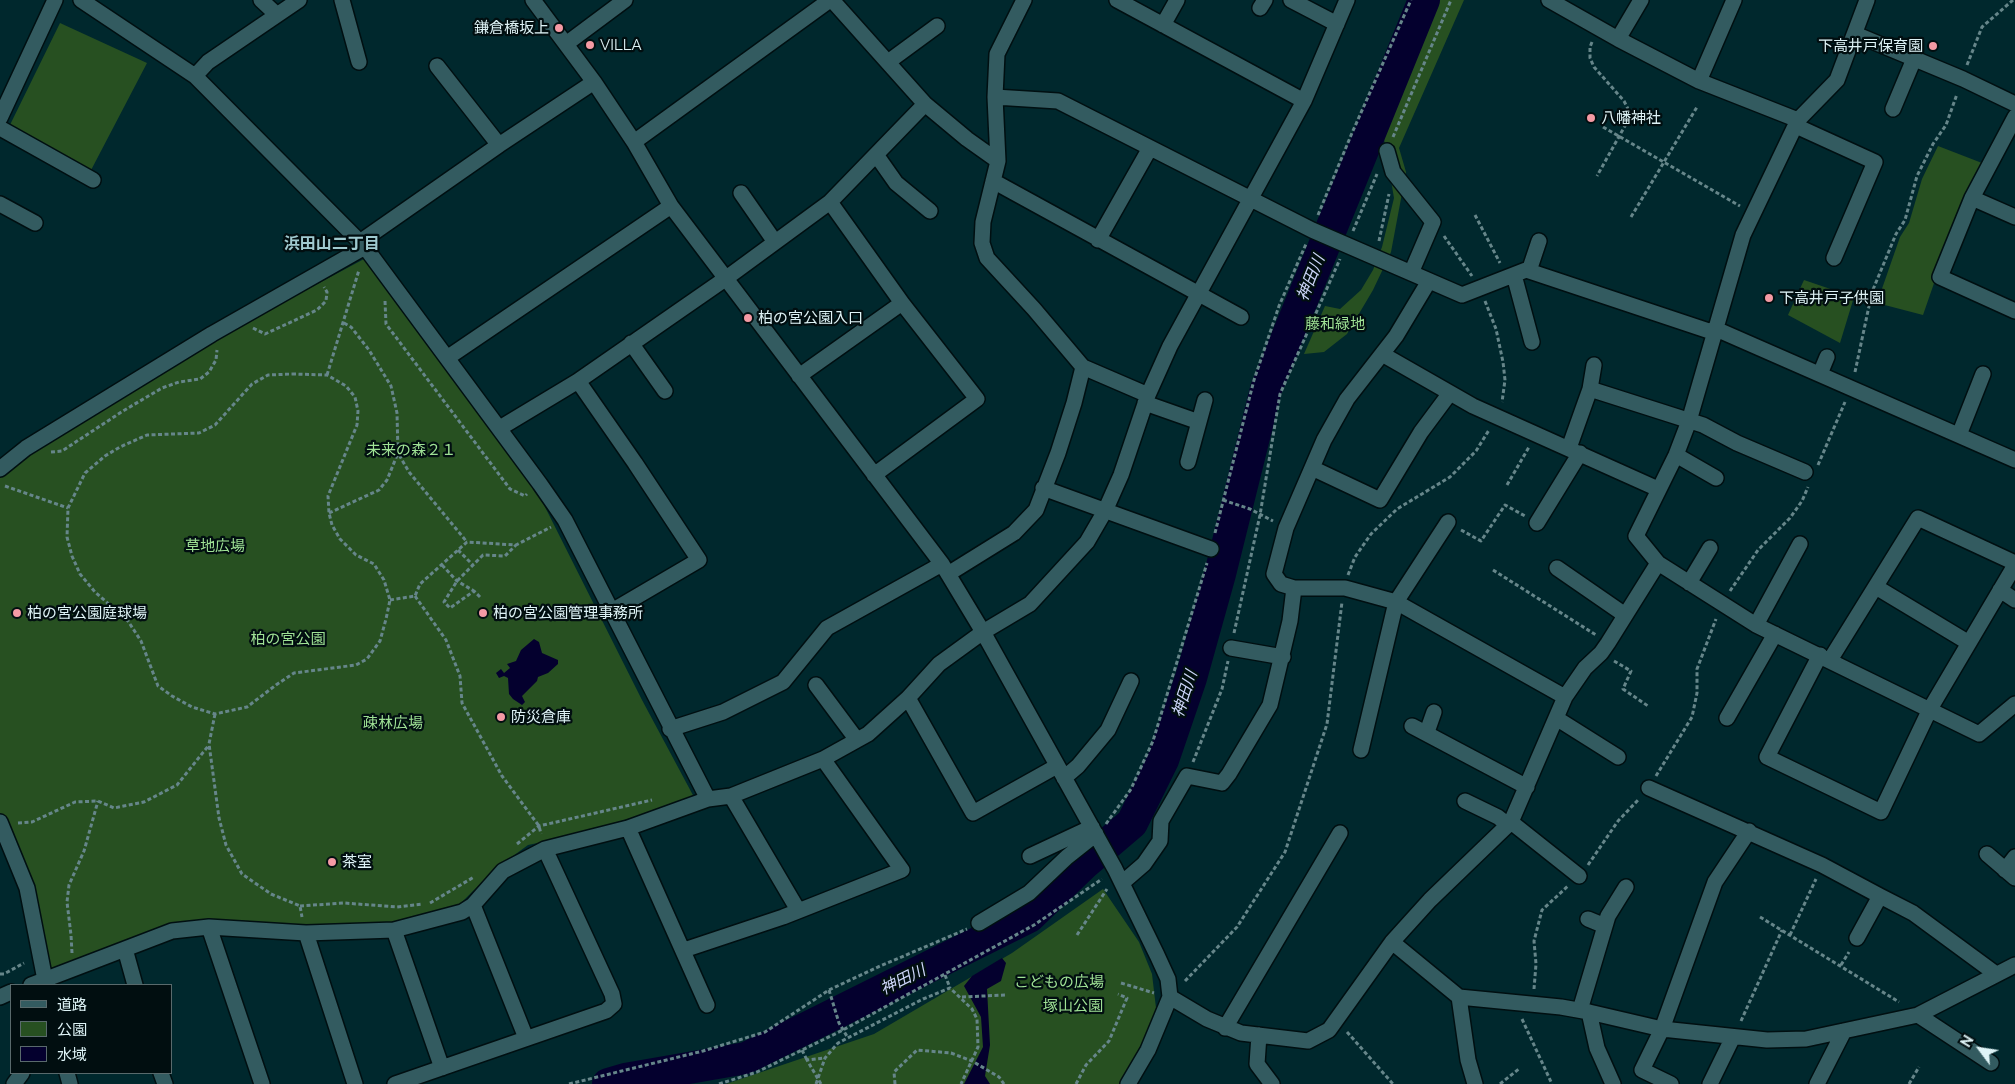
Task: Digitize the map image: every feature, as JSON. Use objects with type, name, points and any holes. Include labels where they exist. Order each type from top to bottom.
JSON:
[{"type":"street","points":[[0,118],[55,0]]},
{"type":"street","points":[[81,0],[195,76],[362,245],[391,281],[500,428],[565,520],[670,729],[708,800]]},
{"type":"street","points":[[261,0],[276,14]]},
{"type":"street","points":[[195,76],[208,62],[298,0]]},
{"type":"street","points":[[342,0],[359,62]]},
{"type":"street","points":[[533,0],[594,82],[634,142],[671,206],[945,569],[984,632],[1117,873],[1168,979],[1170,998],[1148,1050],[1128,1084]]},
{"type":"street","points":[[566,44],[625,0]]},
{"type":"street","points":[[634,142],[831,0],[925,104],[967,139],[998,161]]},
{"type":"street","points":[[1024,0],[997,54],[995,97],[998,161],[983,222],[982,243],[987,258],[1083,367],[1146,399],[1199,422]]},
{"type":"street","points":[[1117,0],[1304,102]]},
{"type":"street","points":[[1163,25],[1177,0]]},
{"type":"street","points":[[1292,0],[1337,24]]},
{"type":"street","points":[[0,823],[27,888],[41,984],[125,948],[172,931],[208,927],[394,930],[462,912],[473,905],[503,871],[545,849],[628,828],[708,800],[731,796],[823,759],[868,734],[908,698],[939,664],[984,632],[1030,604],[1087,542],[1106,511],[1122,475],[1146,399],[1170,346],[1304,102],[1347,0]]},
{"type":"street","points":[[1549,0],[1618,39],[1699,81],[1797,123],[1875,162],[1834,258]]},
{"type":"street","points":[[1618,39],[1641,0]]},
{"type":"street","points":[[1699,81],[1734,0]]},
{"type":"street","points":[[1867,0],[1837,80],[1797,123],[1743,235],[1689,421],[1676,455],[1636,536],[1658,563],[1756,625],[1979,734],[2015,704]]},
{"type":"street","points":[[888,62],[937,26]]},
{"type":"street","points":[[1855,34],[1963,79],[2015,104]]},
{"type":"street","points":[[1893,109],[1914,59]]},
{"type":"street","points":[[437,66],[499,145]]},
{"type":"street","points":[[0,469],[26,448],[212,334],[318,274],[362,245],[499,145],[594,82]]},
{"type":"street","points":[[995,97],[1058,101],[1314,231],[1462,295],[1526,270],[1530,271],[1709,331],[1716,329],[2015,460]]},
{"type":"street","points":[[500,428],[578,381],[725,279],[830,202],[877,156],[925,104]]},
{"type":"street","points":[[2015,117],[1972,198],[1940,277],[2015,311]]},
{"type":"street","points":[[0,128],[93,180]]},
{"type":"street","points":[[1098,240],[1150,148]]},
{"type":"street","points":[[1387,151],[1393,172],[1433,222],[1411,273]]},
{"type":"street","points":[[877,156],[896,183],[930,211]]},
{"type":"street","points":[[993,181],[1241,317]]},
{"type":"street","points":[[741,193],[775,242]]},
{"type":"street","points":[[1972,198],[2015,216]]},
{"type":"street","points":[[830,202],[902,303],[977,399],[874,475]]},
{"type":"street","points":[[0,204],[35,223]]},
{"type":"street","points":[[447,358],[671,206]]},
{"type":"street","points":[[1530,271],[1539,241]]},
{"type":"street","points":[[1511,276],[1532,342]]},
{"type":"street","points":[[1429,280],[1396,336],[1348,399],[1324,440],[1286,528],[1274,574],[1281,584],[1294,588],[1345,588],[1396,602],[1565,697]]},
{"type":"street","points":[[799,376],[902,303]]},
{"type":"street","points":[[631,343],[665,391]]},
{"type":"street","points":[[1382,354],[1473,406],[1658,489]]},
{"type":"street","points":[[1820,374],[1827,357]]},
{"type":"street","points":[[1537,523],[1574,451],[1590,389],[1594,365]]},
{"type":"street","points":[[670,729],[723,712],[783,682],[827,628],[1014,532],[1036,510],[1058,453],[1083,367]]},
{"type":"street","points":[[1959,435],[1983,374]]},
{"type":"street","points":[[578,381],[699,560],[612,611]]},
{"type":"street","points":[[1590,389],[1703,424],[1737,443],[1811,474]]},
{"type":"street","points":[[1312,468],[1380,500],[1421,432],[1450,393]]},
{"type":"street","points":[[1188,462],[1205,400]]},
{"type":"street","points":[[1676,455],[1716,478]]},
{"type":"street","points":[[1043,488],[1211,549]]},
{"type":"street","points":[[1918,518],[2015,564],[1930,709],[1881,812],[1767,757],[1825,658],[1876,587],[1918,518]]},
{"type":"street","points":[[1361,750],[1396,602],[1448,522]]},
{"type":"street","points":[[1756,625],[1800,544]]},
{"type":"street","points":[[1689,583],[1710,548]]},
{"type":"street","points":[[1170,998],[1225,1028],[1241,1034],[1308,1041],[1329,1030],[1392,942],[1430,900],[1509,824],[1527,787],[1565,697],[1585,668],[1605,648],[1658,563]]},
{"type":"street","points":[[1557,568],[1625,615]]},
{"type":"street","points":[[1876,587],[1969,643]]},
{"type":"street","points":[[1117,873],[1144,864],[1160,841],[1161,821],[1187,776],[1222,783],[1229,774],[1270,705],[1283,657],[1294,588]]},
{"type":"street","points":[[2000,590],[2015,600]]},
{"type":"street","points":[[1727,718],[1775,634]]},
{"type":"street","points":[[1231,648],[1283,657]]},
{"type":"street","points":[[908,698],[973,813],[1078,766],[1108,730],[1131,681]]},
{"type":"street","points":[[816,685],[857,740]]},
{"type":"street","points":[[1426,732],[1434,712]]},
{"type":"street","points":[[1556,718],[1618,757]]},
{"type":"street","points":[[1412,726],[1527,787]]},
{"type":"street","points":[[684,950],[783,917],[902,870],[823,759]]},
{"type":"street","points":[[1649,788],[1822,865],[1913,913],[1996,974]]},
{"type":"street","points":[[731,796],[798,910]]},
{"type":"street","points":[[1465,801],[1509,824],[1579,876]]},
{"type":"street","points":[[628,828],[707,1005]]},
{"type":"street","points":[[1671,1084],[1642,1070],[1662,1029],[1715,882],[1749,832]]},
{"type":"street","points":[[1030,856],[1095,834]]},
{"type":"street","points":[[979,924],[1029,893],[1095,834]]},
{"type":"street","points":[[1225,1028],[1340,834]]},
{"type":"street","points":[[395,1084],[606,1011],[614,1004],[612,994],[545,849]]},
{"type":"street","points":[[1987,854],[2010,874],[2015,857]]},
{"type":"street","points":[[1613,1084],[1597,1048],[1584,1011],[1604,926],[1626,887]]},
{"type":"street","points":[[1857,938],[1880,896]]},
{"type":"street","points":[[473,905],[526,1038]]},
{"type":"street","points":[[1588,919],[1604,926]]},
{"type":"street","points":[[208,927],[262,1084]]},
{"type":"street","points":[[304,928],[355,1084]]},
{"type":"street","points":[[394,930],[442,1068]]},
{"type":"street","points":[[1392,942],[1459,997],[1584,1011],[1662,1029],[1767,1040],[1806,1039],[1918,1015],[2015,965]]},
{"type":"street","points":[[125,948],[135,984]]},
{"type":"street","points":[[1459,997],[1468,1060],[1475,1084]]},
{"type":"street","points":[[1918,1015],[1991,1063]]},
{"type":"street","points":[[1816,1084],[1844,1031]]},
{"type":"street","points":[[1259,1035],[1257,1064],[1272,1084]]},
{"type":"street","points":[[1710,1084],[1733,1037]]},
{"type":"path","points":[[1314,231],[1352,133],[1411,0]]},
{"type":"path","points":[[1187,776],[1207,731],[1222,689],[1260,515],[1280,394],[1452,0]]},
{"type":"path","points":[[1532,1005],[1536,964],[1534,940],[1542,910],[1579,876],[1618,821],[1649,788],[1692,717],[1697,692],[1697,669],[1722,604],[1758,550],[1790,518],[1802,501],[1811,474],[1852,388],[1872,292],[1896,234],[1905,220],[1917,176],[1933,144],[1946,125],[1963,79],[1967,62],[1982,28],[2013,0]]},
{"type":"path","points":[[1597,176],[1631,115],[1624,101],[1594,67],[1590,58],[1590,47],[1598,28]]},
{"type":"path","points":[[1631,217],[1697,107]]},
{"type":"path","points":[[1603,126],[1754,214]]},
{"type":"path","points":[[1374,258],[1390,198],[1389,189]]},
{"type":"path","points":[[1475,215],[1511,276]]},
{"type":"path","points":[[327,375],[344,323],[362,245]]},
{"type":"path","points":[[236,320],[264,334],[317,310],[326,301],[327,292],[318,274]]},
{"type":"path","points":[[391,281],[384,305],[386,324],[510,489],[525,496],[540,484]]},
{"type":"path","points":[[329,513],[379,490],[387,480],[398,453],[397,413],[391,386],[369,350],[351,327],[344,323]]},
{"type":"path","points":[[26,448],[31,454],[62,451],[162,388],[180,382],[200,379],[209,372],[216,360],[217,348],[212,334]]},
{"type":"path","points":[[268,375],[327,375],[346,386],[355,396],[358,411],[357,425],[328,496],[329,513],[332,526],[340,538],[356,555],[374,564],[384,580],[390,600],[380,641],[367,659],[356,665],[294,673],[247,707],[215,714],[192,707],[158,686],[141,641],[128,621],[95,592],[80,574],[72,556],[67,537],[68,508],[85,472],[120,447],[147,435],[199,433],[215,425],[252,384],[268,375]]},
{"type":"path","points":[[1507,485],[1537,434]]},
{"type":"path","points":[[398,453],[420,487],[467,542]]},
{"type":"path","points":[[5,486],[68,508]]},
{"type":"path","points":[[1223,500],[1250,509],[1286,528]]},
{"type":"path","points":[[1448,522],[1481,541],[1505,505],[1537,523]]},
{"type":"path","points":[[474,591],[450,608],[444,602],[457,580],[483,556],[505,556],[516,544],[565,520]]},
{"type":"path","points":[[415,596],[420,584],[467,542],[516,544]]},
{"type":"path","points":[[458,550],[473,565]]},
{"type":"path","points":[[442,565],[457,580],[480,597]]},
{"type":"path","points":[[1493,570],[1605,648],[1631,671],[1623,689],[1648,706]]},
{"type":"path","points":[[390,600],[415,596]]},
{"type":"path","points":[[415,596],[446,640],[460,676],[462,703],[502,776],[539,826],[545,849]]},
{"type":"path","points":[[215,714],[210,744],[219,818],[226,845],[242,874],[271,894],[300,906],[304,928]]},
{"type":"path","points":[[0,823],[32,822],[75,802],[98,801],[114,808],[144,802],[177,785],[210,744]]},
{"type":"path","points":[[72,970],[72,935],[67,902],[69,885],[84,851],[98,801]]},
{"type":"path","points":[[1790,935],[1822,865]]},
{"type":"path","points":[[1077,935],[1117,873]]},
{"type":"path","points":[[719,1084],[757,1072],[843,1030],[1034,926],[1117,873]]},
{"type":"path","points":[[1760,917],[1918,1015]]},
{"type":"path","points":[[569,1084],[703,1051],[765,1032],[829,990],[979,924]]},
{"type":"path","points":[[1733,1037],[1782,930]]},
{"type":"path","points":[[0,974],[4,974],[24,963]]},
{"type":"path","points":[[945,974],[950,988],[962,997],[972,1009],[977,1020],[978,1046],[961,1084]]},
{"type":"path","points":[[1121,983],[1170,998]]},
{"type":"path","points":[[817,1082],[825,1058],[838,1043],[923,998],[950,988]]},
{"type":"path","points":[[829,990],[839,1023],[848,1038]]},
{"type":"path","points":[[1076,1084],[1086,1066],[1110,1041],[1127,998],[1118,994]]},
{"type":"path","points":[[962,997],[1005,995]]},
{"type":"path","points":[[1517,1002],[1531,1040],[1552,1084]]},
{"type":"path","points":[[1336,1020],[1393,1084]]},
{"type":"path","points":[[802,1050],[817,1082],[821,1084]]},
{"type":"path","points":[[895,1084],[894,1072],[917,1050],[951,1053],[972,1061],[999,1077],[1004,1084]]},
{"type":"path","points":[[807,1060],[825,1058]]},
{"type":"path","points":[[1909,1084],[1919,1067]]},
{"type":"path","points":[[1500,1084],[1520,1068]]},
{"type":"green space","name":"藤和緑地","points":[[1439,0],[1464,0],[1399,148],[1406,172],[1391,252],[1373,290],[1347,334],[1324,352],[1304,354],[1325,306],[1340,309],[1361,290],[1373,270],[1382,247],[1394,198],[1383,133]]},
{"type":"green space","points":[[60,23],[147,63],[89,174],[7,131]]},
{"type":"green space","points":[[1938,146],[1982,163],[1958,214],[1923,315],[1877,303],[1900,237],[1909,223],[1922,179]]},
{"type":"green space","name":"柏の宮公園","points":[[364,259],[541,499],[642,700],[695,799],[571,836],[528,845],[494,870],[459,905],[392,923],[208,927],[45,980],[27,888],[0,829],[0,472],[211,341]]},
{"type":"green space","points":[[1804,280],[1854,297],[1840,343],[1788,315]]},
{"type":"green space","name":"塚山公園","points":[[1103,889],[1139,942],[1152,974],[1156,1008],[1148,1032],[1120,1084],[726,1084],[874,1034],[1012,953]]},
{"type":"water","points":[[534,639],[539,642],[542,653],[558,660],[558,664],[548,673],[538,677],[537,681],[522,696],[525,702],[522,705],[509,694],[508,678],[504,676],[499,678],[496,673],[501,669],[504,673],[510,668],[507,664],[516,661],[521,650]]},
{"type":"water","points":[[1002,958],[1006,963],[1001,981],[987,989],[990,1045],[985,1076],[990,1084],[964,1084],[983,1047],[981,1017],[964,986],[972,976]]},
{"type":"waterway","name":"神田川","points":[[608,1084],[625,1079],[746,1058],[1029,917],[1085,863],[1132,823],[1163,760],[1191,678],[1220,574],[1266,389],[1424,0]]},
{"type":"place","name":"鎌倉橋坂上","points":[[559,28]]},
{"type":"place","name":"VILLA","points":[[590,45]]},
{"type":"place","name":"下高井戸保育園","points":[[1933,46]]},
{"type":"place","name":"八幡神社","points":[[1591,118]]},
{"type":"place","name":"下高井戸子供園","points":[[1769,298]]},
{"type":"place","name":"柏の宮公園入口","points":[[748,318]]},
{"type":"place","name":"柏の宮公園庭球場","points":[[17,613]]},
{"type":"place","name":"柏の宮公園管理事務所","points":[[483,613]]},
{"type":"place","name":"防災倉庫","points":[[501,717]]},
{"type":"place","name":"茶室","points":[[332,862]]},
{"type":"district","name":"浜田山二丁目","points":[[332,244]]},
{"type":"park label","name":"未来の森２１","points":[[411,450]]},
{"type":"park label","name":"草地広場","points":[[215,546]]},
{"type":"park label","name":"疎林広場","points":[[393,723]]},
{"type":"park label","name":"こどもの広場","points":[[1059,982]]}]
